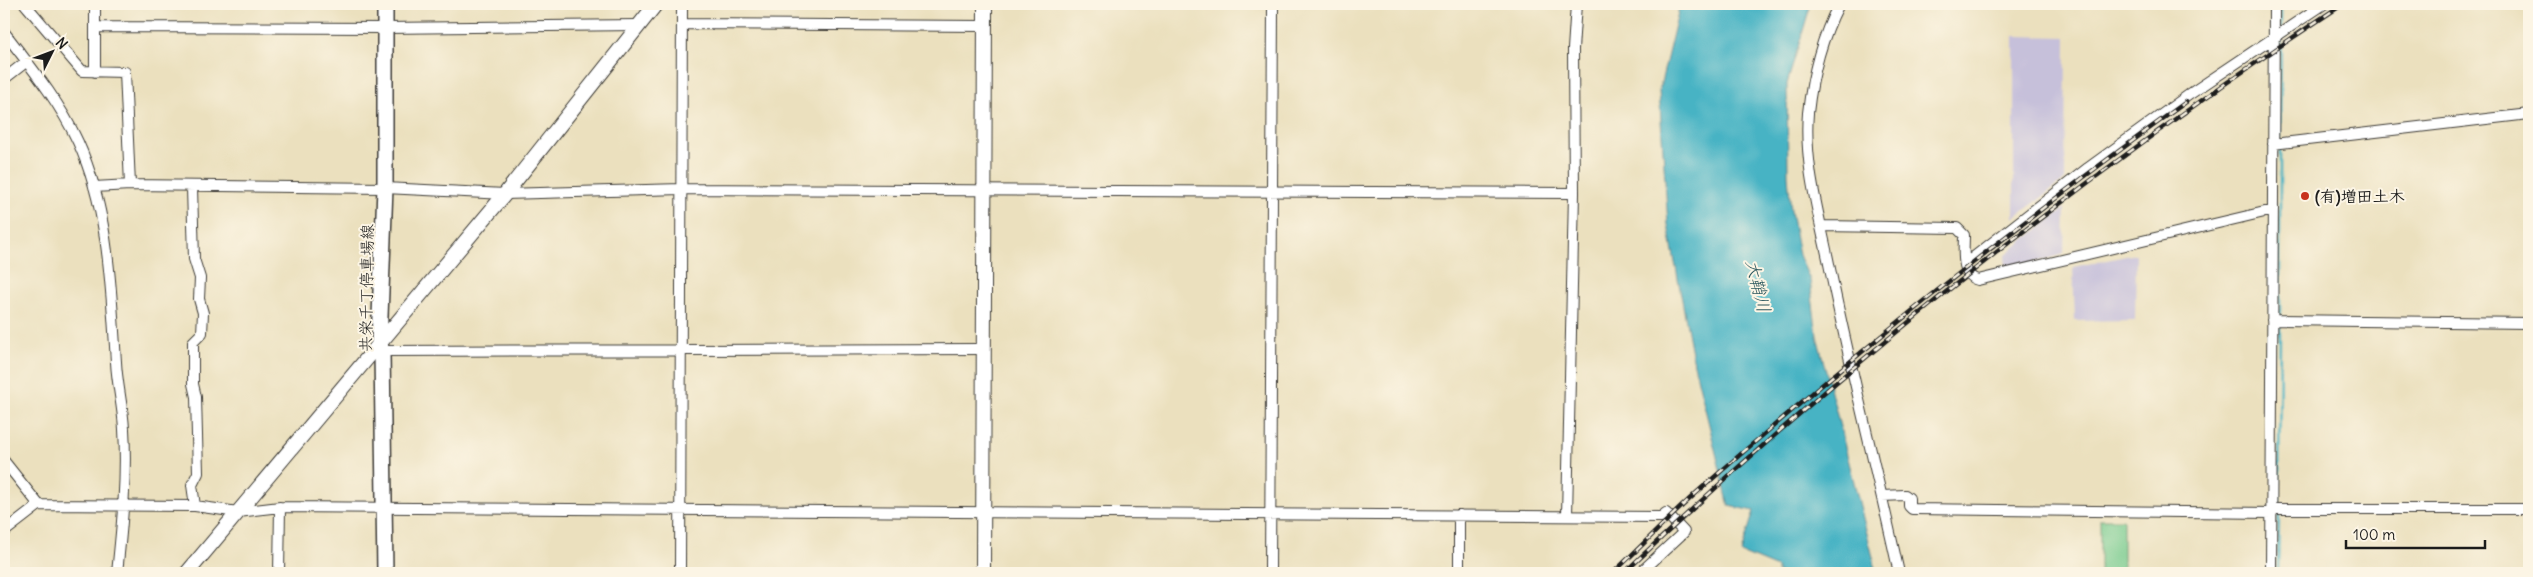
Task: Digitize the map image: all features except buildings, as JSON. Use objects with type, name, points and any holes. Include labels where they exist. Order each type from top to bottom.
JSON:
[{"type":"main road","name":"共栄千丁停車場線","points":[[385,4],[385,188],[381,347],[385,573]]},
{"type":"street","points":[[25,4],[82,70],[125,72],[130,185]]},
{"type":"street","points":[[95,4],[95,72]]},
{"type":"street","points":[[187,573],[381,347],[656,4]]},
{"type":"street","points":[[680,573],[682,4]]},
{"type":"street","points":[[983,573],[985,4]]},
{"type":"street","points":[[1270,573],[1273,4]]},
{"type":"street","points":[[1566,516],[1574,193],[1573,49],[1576,4]]},
{"type":"street","points":[[1839,4],[1830,21],[1816,67],[1808,113],[1809,165],[1843,332],[1899,573]]},
{"type":"street","points":[[2271,573],[2275,511],[2277,320],[2273,210],[2278,143],[2278,34],[2274,4]]},
{"type":"street","points":[[1965,264],[2088,168],[2278,34],[2324,4]]},
{"type":"street","points":[[682,24],[984,26]]},
{"type":"street","points":[[95,27],[385,28],[638,25]]},
{"type":"street","points":[[4,32],[60,108],[78,142],[94,187],[106,246],[116,370],[124,429],[124,507],[117,573]]},
{"type":"street","points":[[4,79],[27,61]]},
{"type":"street","points":[[2278,143],[2529,114]]},
{"type":"street","points":[[94,187],[130,185],[385,188],[505,194],[681,189],[984,189],[1436,194],[1574,193]]},
{"type":"street","points":[[192,187],[194,259],[200,278],[199,299],[203,313],[202,333],[193,342],[192,360],[193,384],[196,397],[198,473],[192,485],[195,506]]},
{"type":"street","points":[[1821,226],[1957,228],[1964,235],[1967,273],[1972,279],[1978,280],[2273,210]]},
{"type":"street","points":[[2277,320],[2529,323]]},
{"type":"street","points":[[381,347],[983,349]]},
{"type":"street","points":[[4,462],[39,505]]},
{"type":"street","points":[[1882,496],[1905,495],[1909,498],[1909,506],[1912,509],[2275,511],[2529,509]]},
{"type":"street","points":[[4,532],[39,505],[195,506],[238,512],[280,507],[1661,517],[1666,513],[1684,532],[1640,573]]},
{"type":"street","points":[[279,573],[280,507]]},
{"type":"street","points":[[1458,573],[1459,515]]},
{"type":"shaded area","points":[[2014,36],[2066,37],[2065,180],[2014,218]]},
{"type":"shaded area","points":[[2065,208],[2064,254],[2006,271],[2005,255]]},
{"type":"shaded area","points":[[2136,254],[2135,320],[2075,321],[2073,267]]},
{"type":"green space","points":[[2100,519],[2123,519],[2123,573],[2100,573]]},
{"type":"water","name":"大鞘川","points":[[1680,4],[1811,4],[1787,84],[1788,176],[1791,211],[1799,255],[1810,280],[1817,336],[1877,573],[1777,573],[1777,568],[1741,553],[1754,511],[1729,506],[1694,364],[1668,225],[1659,91]]},
{"type":"waterway","points":[[2281,4],[2281,29]]},
{"type":"waterway","points":[[2280,139],[2281,37]]},
{"type":"waterway","points":[[2280,147],[2280,317]]},
{"type":"waterway","points":[[2279,507],[2280,322]]},
{"type":"waterway","points":[[2278,573],[2279,512]]},
{"type":"railway","points":[[1624,573],[1794,419],[1971,272],[2154,134],[2343,4]]},
{"type":"railway","points":[[1613,573],[1703,487],[1820,386],[1940,288],[2186,102]]},
{"type":"place","name":"(有)増田土木","points":[[2305,196]]}]
